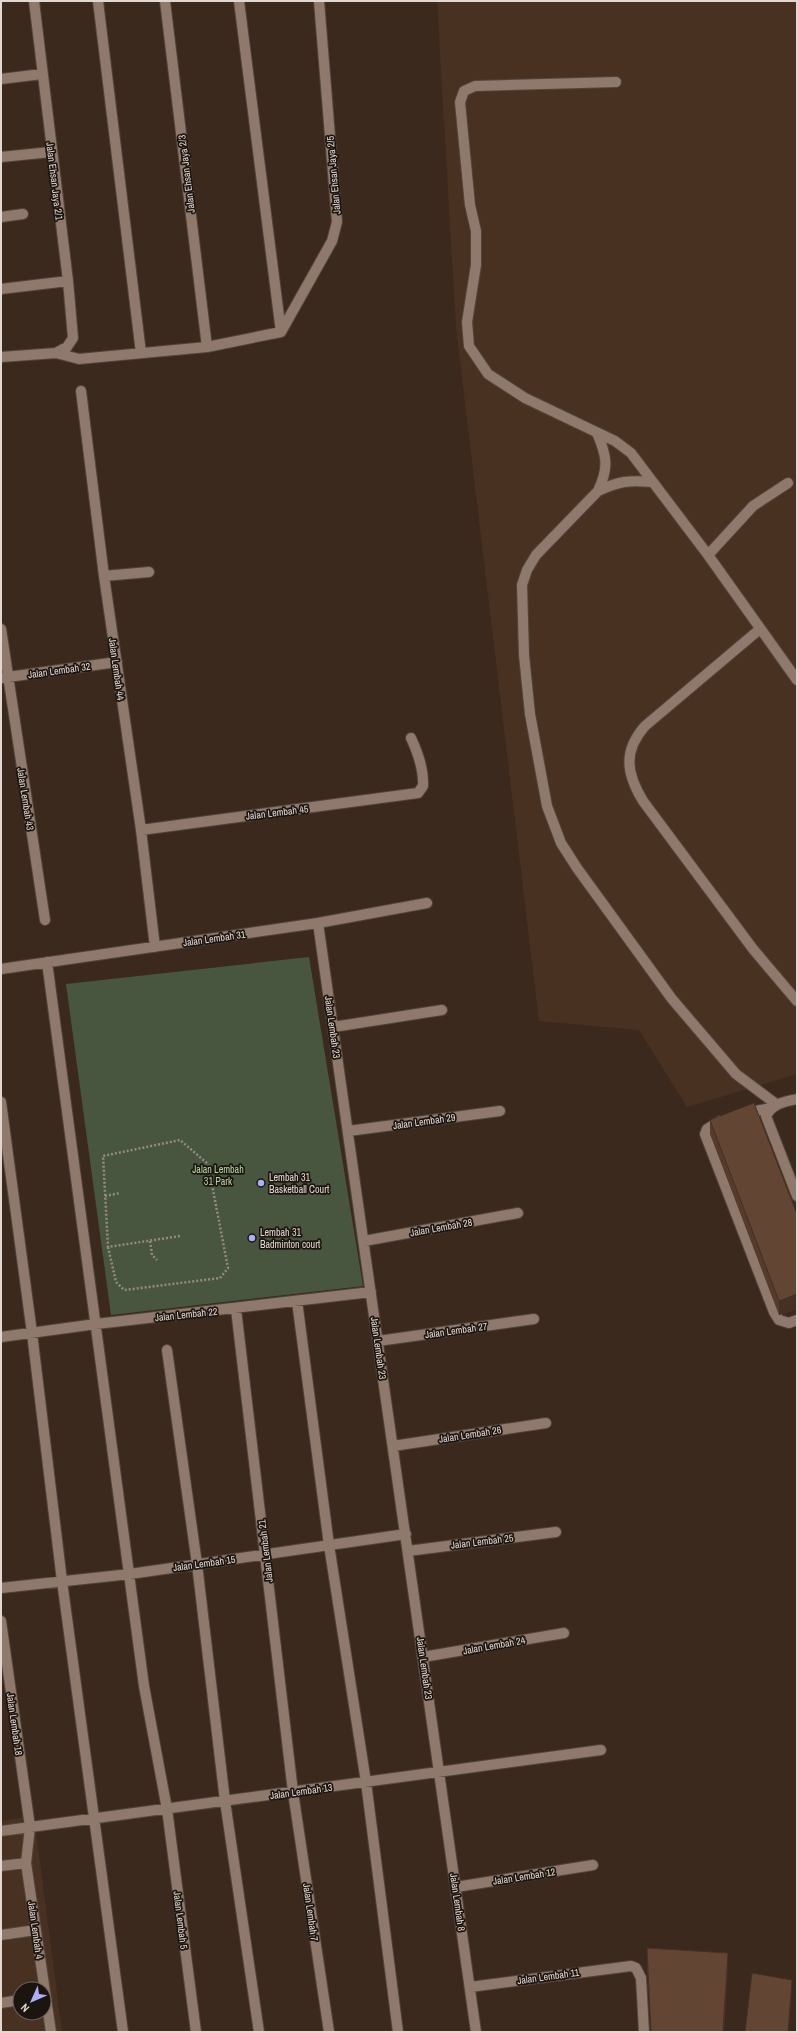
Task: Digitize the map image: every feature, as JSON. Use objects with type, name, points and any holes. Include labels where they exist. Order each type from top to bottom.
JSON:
[{"type":"street","name":"Jalan Ehsan Jaya 2/1","points":[[34,1],[51,152],[68,281],[73,338],[67,347],[56,353]]},
{"type":"street","points":[[98,1],[142,353]]},
{"type":"street","name":"Jalan Ehsan Jaya 2/3","points":[[165,1],[207,347]]},
{"type":"street","points":[[1,357],[56,353],[79,359],[207,347],[280,332],[239,1]]},
{"type":"street","name":"Jalan Ehsan Jaya 2/5","points":[[280,332],[332,241],[337,222],[319,1]]},
{"type":"street","points":[[1,79],[42,74]]},
{"type":"street","points":[[616,82],[475,86],[464,91],[460,102],[470,205],[476,231],[476,265],[467,322],[469,346],[488,374],[525,398],[615,441],[631,453],[708,555],[797,680]]},
{"type":"street","points":[[1,157],[51,152]]},
{"type":"street","points":[[1,217],[23,214]]},
{"type":"street","points":[[1,289],[68,281]]},
{"type":"street","name":"Jalan Lembah 44","points":[[81,391],[104,576],[141,830],[155,947]]},
{"type":"street","points":[[597,433],[604,449],[606,462],[603,480],[598,490],[536,555],[527,570],[522,585],[524,655],[530,714],[547,806],[561,843],[577,868],[672,999],[736,1074],[774,1106]]},
{"type":"street","points":[[598,490],[620,482],[633,480],[652,482]]},
{"type":"street","points":[[708,555],[753,506],[788,483]]},
{"type":"street","points":[[104,576],[149,572]]},
{"type":"street","name":"Jalan Lembah 43","points":[[1,629],[4,678],[45,920]]},
{"type":"street","points":[[760,629],[645,726],[636,736],[628,760],[634,787],[643,801],[753,949],[797,1001]]},
{"type":"street","name":"Jalan Lembah 32","points":[[4,678],[116,662]]},
{"type":"street","name":"Jalan Lembah 45","points":[[141,830],[414,794],[421,790],[423,782],[418,752],[412,738]]},
{"type":"street","name":"Jalan Lembah 31","points":[[1,969],[318,923],[426,903]]},
{"type":"street","name":"Jalan Lembah 23","points":[[318,923],[424,1657],[439,1772]]},
{"type":"street","points":[[47,962],[144,1686],[167,1809]]},
{"type":"street","points":[[333,1027],[442,1010]]},
{"type":"street","points":[[797,1099],[747,1112],[715,1123],[707,1129],[706,1134],[774,1312],[779,1320],[789,1323],[797,1320]]},
{"type":"street","points":[[1,1102],[32,1333],[62,1581],[123,2032]]},
{"type":"street","points":[[774,1106],[766,1116],[768,1124],[796,1190]]},
{"type":"street","name":"Jalan Lembah 29","points":[[348,1131],[500,1111]]},
{"type":"street","name":"Jalan Lembah 28","points":[[364,1241],[518,1213]]},
{"type":"street","name":"Jalan Lembah 22","points":[[1,1338],[96,1324],[236,1309],[371,1292]]},
{"type":"street","points":[[297,1301],[329,1546],[366,1782],[398,2032]]},
{"type":"street","name":"Jalan Lembah 21","points":[[236,1309],[293,1792]]},
{"type":"street","name":"Jalan Lembah 27","points":[[378,1341],[534,1319]]},
{"type":"street","points":[[166,1350],[197,1564],[225,1801],[260,2032]]},
{"type":"street","name":"Jalan Lembah 26","points":[[393,1446],[546,1423]]},
{"type":"street","name":"Jalan Lembah 25","points":[[408,1551],[556,1532]]},
{"type":"street","name":"Jalan Lembah 15","points":[[1,1588],[130,1574],[406,1534]]},
{"type":"street","name":"Jalan Lembah 18","points":[[1,1621],[30,1827]]},
{"type":"street","name":"Jalan Lembah 24","points":[[424,1657],[564,1633]]},
{"type":"street","name":"Jalan Lembah 13","points":[[1,1831],[601,1750]]},
{"type":"street","name":"Jalan Lembah 8","points":[[439,1772],[476,2032]]},
{"type":"street","name":"Jalan Lembah 7","points":[[293,1792],[328,2032]]},
{"type":"street","name":"Jalan Lembah 5","points":[[167,1809],[196,2032]]},
{"type":"street","name":"Jalan Lembah 4","points":[[30,1827],[26,1863],[43,1981]]},
{"type":"street","points":[[1,1866],[26,1863]]},
{"type":"street","name":"Jalan Lembah 12","points":[[456,1887],[593,1865]]},
{"type":"street","points":[[1,1935],[36,1930]]},
{"type":"street","name":"Jalan Lembah 11","points":[[470,1987],[626,1965],[636,1968],[641,1978],[644,2032]]},
{"type":"street","points":[[1,2003],[12,2001]]},
{"type":"street","name":"Jalan Lembah 4","points":[[49,2021],[51,2032]]},
{"type":"path","points":[[180,1140],[208,1164],[228,1268],[220,1278],[124,1290],[116,1282],[108,1247],[103,1156],[180,1140]]},
{"type":"path","points":[[105,1196],[120,1193]]},
{"type":"path","points":[[108,1247],[180,1236]]},
{"type":"path","points":[[150,1241],[152,1256],[157,1260]]},
{"type":"shaded area","points":[[437,1],[797,1],[797,1074],[687,1107],[639,1030],[539,1021],[456,327]]},
{"type":"shaded area","points":[[34,1816],[62,2032],[1,2032],[1,1821]]},
{"type":"green space","name":"Jalan Lembah 31 Park","points":[[309,957],[363,1286],[111,1315],[66,984]]},
{"type":"building","points":[[754,1103],[797,1214],[797,1294],[779,1301],[710,1120]]},
{"type":"building","points":[[647,1948],[728,1953],[723,2032],[651,2032]]},
{"type":"building","points":[[752,1973],[792,1980],[788,2032],[745,2032]]},
{"type":"place","name":"Lembah 31 Basketball Court","points":[[261,1183]]},
{"type":"place","name":"Lembah 31 Badminton court","points":[[252,1238]]}]
